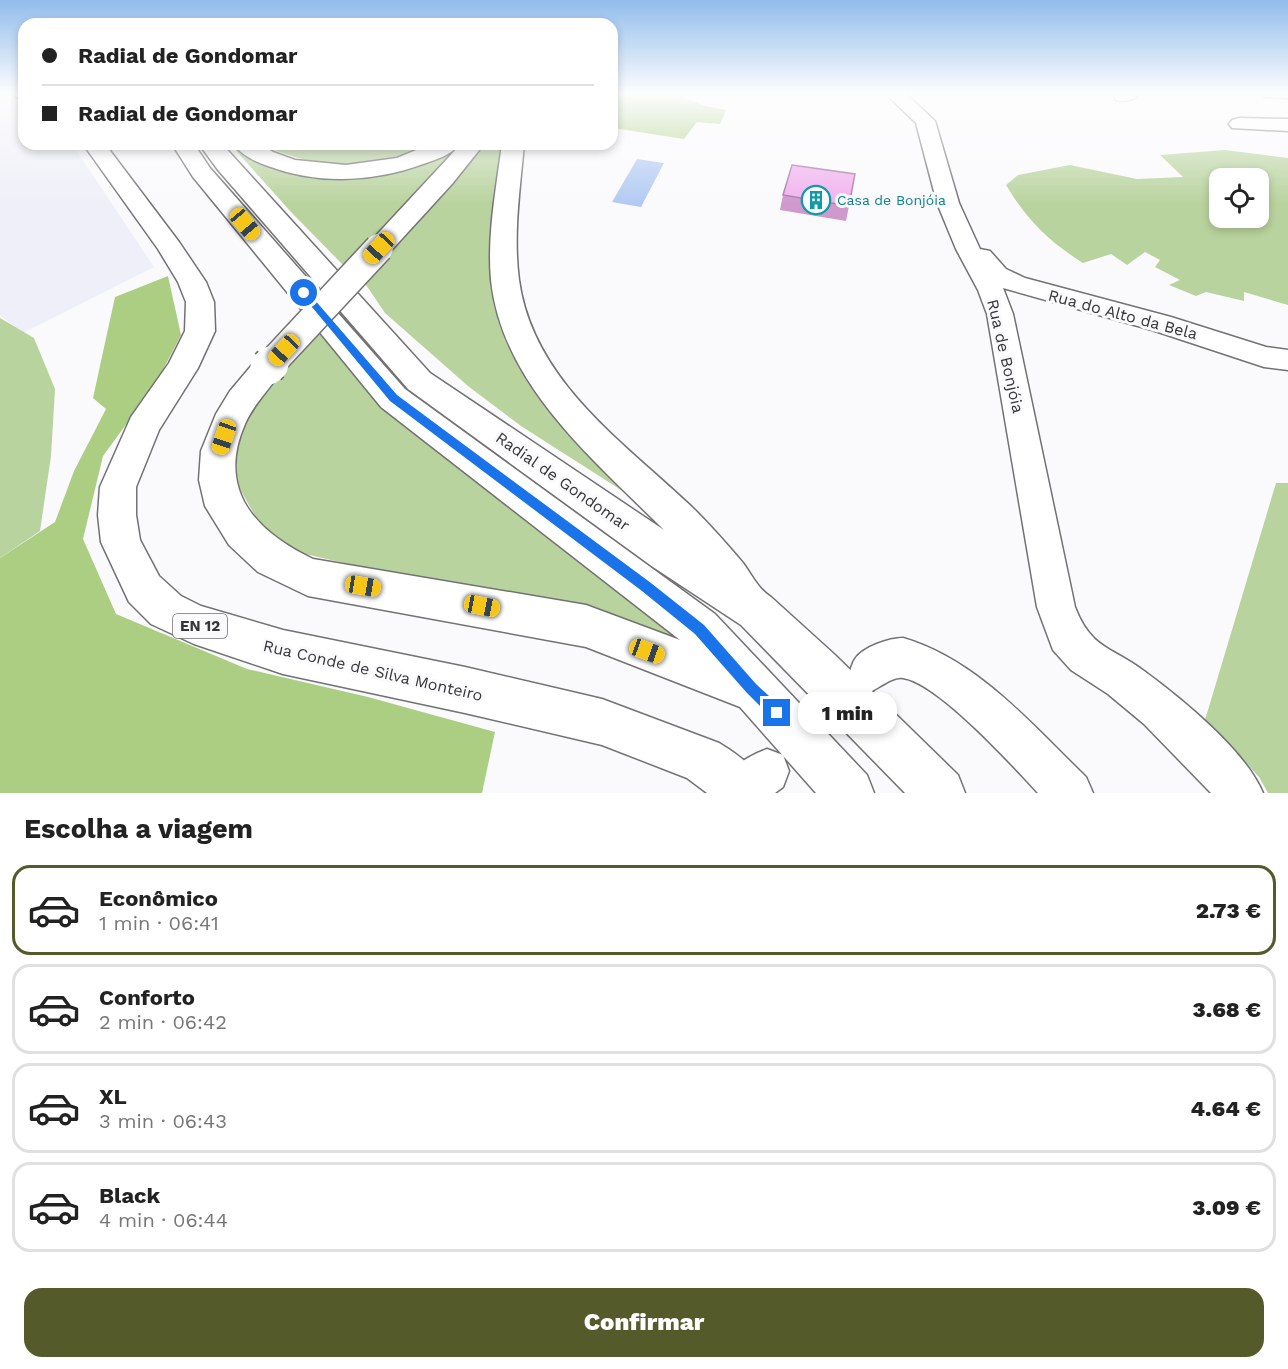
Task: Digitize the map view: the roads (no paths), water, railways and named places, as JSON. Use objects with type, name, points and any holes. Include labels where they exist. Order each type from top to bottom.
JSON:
[{"type":"main road","name":"Rua Conde de Silva Monteiro","points":[[98,150],[170,248],[192,282],[200,302],[200,331],[182,368],[143,426],[118,487],[117,515],[121,542],[144,589],[166,610],[194,624],[283,652],[465,690],[602,723],[702,760],[750,785]]},
{"type":"main road","name":"Radial de Gondomar","points":[[187,150],[201,172],[393,398],[700,629],[849,793]]},
{"type":"main road","name":"Radial de Gondomar","points":[[215,150],[419,381],[667,554],[756,611],[940,793]]},
{"type":"main road","points":[[255,150],[266,157],[300,169],[336,171],[394,165],[419,159],[436,150]]},
{"type":"main road","points":[[468,150],[444,179],[268,367],[242,400],[228,423],[219,451],[216,480],[224,506],[243,533],[272,559],[308,577],[586,626],[647,651],[752,688]]},
{"type":"main road","points":[[512,150],[503,255],[508,299],[521,337],[542,376],[575,417],[706,548],[756,611]]},
{"type":"street","name":"Rua de Bonjóia","points":[[928,130],[948,203],[968,249],[991,290],[1001,320],[1056,607],[1065,633],[1072,645],[1085,657],[1115,674],[1177,724],[1240,793]]},
{"type":"street","name":"Rua do Alto da Bela","points":[[968,249],[978,254],[998,275],[1016,284],[1161,323],[1264,357],[1288,360]]},
{"type":"street","points":[[1066,283],[1077,290],[1161,323]]},
{"type":"street","points":[[870,672],[885,662],[902,658],[919,662],[935,670],[980,706],[1070,793]]},
{"type":"water","points":[[637,159],[664,163],[641,207],[612,202]]},
{"type":"tunnel","points":[[788,751],[857,685]]},
{"type":"place","name":"Casa de Bonjóia","points":[[816,200]]}]
